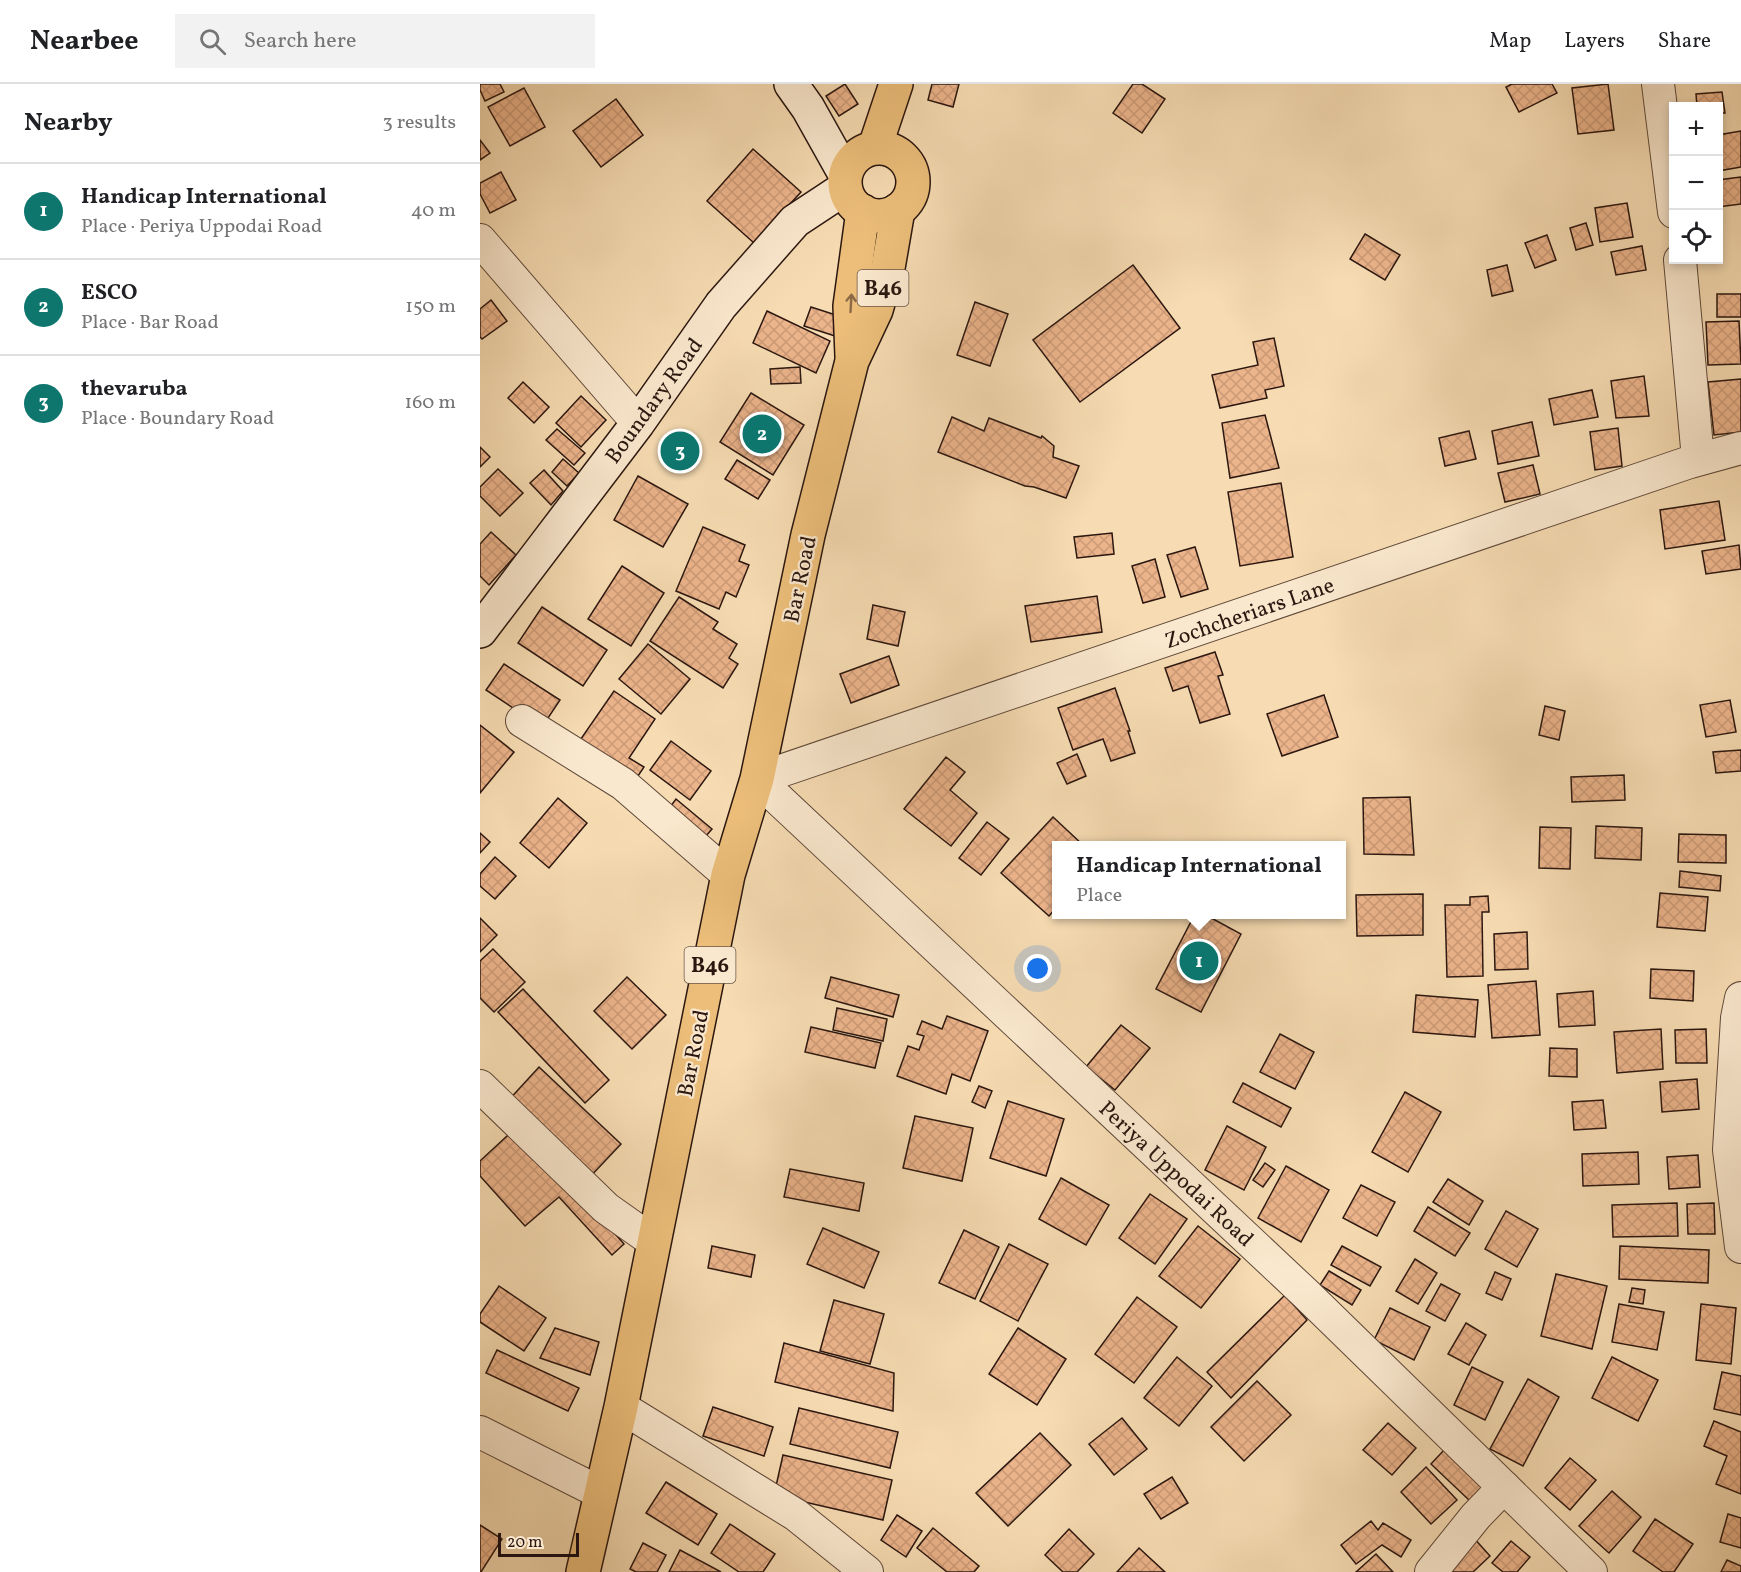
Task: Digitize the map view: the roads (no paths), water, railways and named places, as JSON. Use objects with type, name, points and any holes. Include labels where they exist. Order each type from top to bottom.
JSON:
[{"type":"main road","name":"Bar Road","points":[[852,361],[850,306],[865,172],[895,88]]},
{"type":"main road","points":[[800,96],[865,172],[874,215],[898,210],[908,199],[913,184],[911,170],[865,172]]},
{"type":"main road","name":"Boundary Road","points":[[481,629],[638,423],[721,305],[795,221],[865,172]]},
{"type":"main road","name":"Bar Road","points":[[583,1572],[621,1407],[728,875],[757,779],[808,535],[852,361],[876,310],[890,259],[898,210]]},
{"type":"street","points":[[1658,84],[1674,210]]},
{"type":"street","points":[[480,240],[638,423]]},
{"type":"street","points":[[1680,264],[1698,459]]},
{"type":"street","name":"Zochcheriars Lane","points":[[757,779],[1698,459],[1741,448]]},
{"type":"street","points":[[522,721],[623,784],[728,875]]},
{"type":"street","name":"Periya Uppodai Road","points":[[757,779],[1296,1285],[1591,1572]]},
{"type":"street","points":[[1740,1012],[1729,1150],[1741,1247]]},
{"type":"street","points":[[480,1086],[606,1208],[654,1242]]},
{"type":"street","points":[[621,1407],[796,1515],[867,1572]]},
{"type":"street","points":[[480,1432],[601,1493]]},
{"type":"street","points":[[1431,1572],[1476,1516],[1504,1487]]},
{"type":"place","name":"ESCO","points":[[762,434]]},
{"type":"place","name":"thevaruba","points":[[680,451]]},
{"type":"place","name":"Handicap International","points":[[1199,961]]}]
